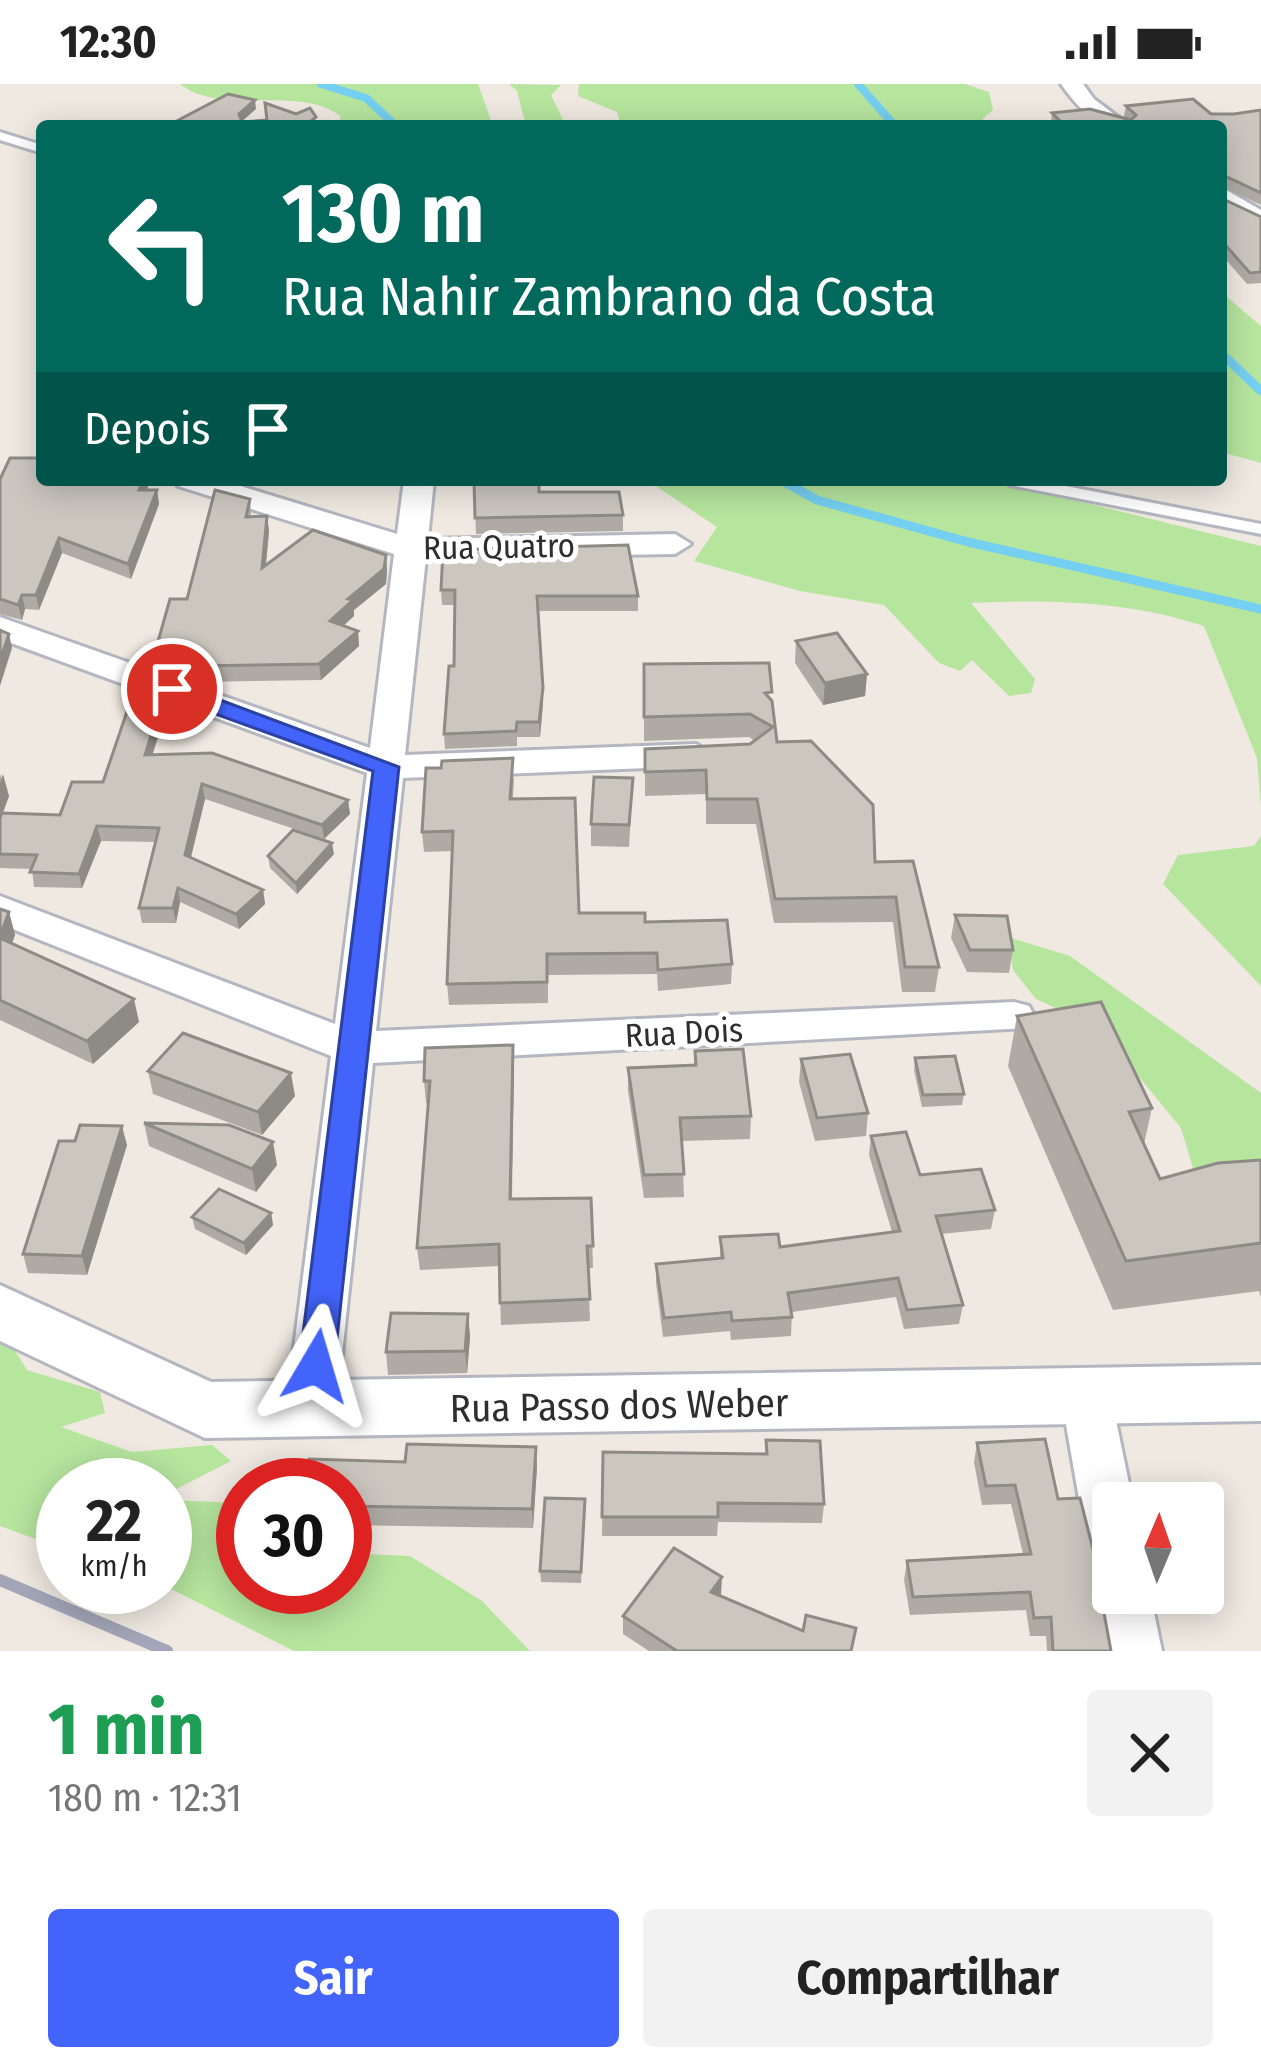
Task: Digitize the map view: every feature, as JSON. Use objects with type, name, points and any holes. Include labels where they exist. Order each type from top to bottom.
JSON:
[{"type":"street","points":[[1072,84],[1086,104],[1110,120]]},
{"type":"street","points":[[1227,198],[1261,221]]},
{"type":"street","name":"Rua Quatro","points":[[208,486],[411,549],[675,544]]},
{"type":"street","points":[[311,1412],[418,486]]},
{"type":"street","points":[[0,627],[386,767],[726,754]]},
{"type":"street","points":[[0,908],[353,1048]]},
{"type":"street","name":"Rua Dois","points":[[353,1048],[1014,1017]]},
{"type":"street","name":"Rua Passo dos Weber","points":[[0,1311],[205,1410],[311,1412],[1261,1393]]},
{"type":"street","points":[[1086,1396],[1102,1482]]},
{"type":"street","points":[[1127,1614],[1134,1651]]},
{"type":"lane","points":[[0,136],[36,147]]},
{"type":"lane","points":[[1041,486],[1261,529]]},
{"type":"green space","points":[[180,84],[478,84],[491,120],[340,120],[323,107],[303,102],[197,94]]},
{"type":"green space","points":[[509,84],[561,85],[551,95],[563,120],[524,120],[517,91]]},
{"type":"green space","points":[[579,84],[965,84],[989,92],[993,110],[982,120],[619,120],[617,112],[578,96]]},
{"type":"green space","points":[[1227,297],[1261,326],[1261,463],[1227,454]]},
{"type":"green space","points":[[656,486],[1017,486],[1261,546],[1261,806],[1257,758],[1204,626],[1147,611],[1089,604],[971,603],[1035,679],[1031,693],[1009,696],[972,660],[960,671],[939,663],[884,605],[800,591],[694,561],[717,527]]},
{"type":"green space","points":[[1261,836],[1261,986],[1163,884],[1178,855],[1254,846]]},
{"type":"green space","points":[[1008,937],[1070,956],[1261,1093],[1261,1197],[1203,1201],[1181,1128],[1130,1066],[1062,1011],[1036,999],[1013,970]]},
{"type":"green space","points":[[5,1335],[27,1370],[100,1392],[105,1413],[61,1427],[132,1452],[212,1445],[227,1458],[216,1458],[216,1469],[192,1481],[192,1458],[36,1458],[36,1539],[0,1526],[0,1339]]},
{"type":"green space","points":[[192,1501],[216,1502],[216,1612],[192,1600]]},
{"type":"green space","points":[[372,1554],[410,1556],[482,1601],[530,1651],[294,1651],[221,1614],[372,1614]]},
{"type":"building","points":[[228,94],[255,100],[239,114],[241,120],[179,120]]},
{"type":"building","points":[[1193,99],[1211,114],[1261,110],[1261,193],[1227,177],[1227,120],[1131,120],[1136,115],[1126,106]]},
{"type":"building","points":[[265,103],[296,114],[310,108],[316,117],[267,120]]},
{"type":"building","points":[[1090,109],[1131,120],[1059,120],[1052,113]]},
{"type":"building","points":[[1227,201],[1261,217],[1261,272],[1250,273],[1227,247]]},
{"type":"building","points":[[10,458],[36,458],[36,486],[157,490],[128,564],[59,538],[36,595],[22,595],[18,605],[0,599],[0,479]]},
{"type":"building","points":[[474,486],[619,492],[623,515],[475,518]]},
{"type":"building","points":[[215,490],[250,499],[246,517],[267,516],[262,568],[313,530],[386,555],[384,569],[330,621],[358,631],[319,664],[194,666],[155,652],[170,599],[187,599]]},
{"type":"building","points":[[628,545],[638,596],[537,596],[543,688],[539,722],[517,722],[516,731],[444,734],[449,666],[454,666],[455,590],[441,590],[443,550]]},
{"type":"building","points":[[0,630],[9,634],[0,660]]},
{"type":"building","points":[[837,633],[867,674],[825,683],[796,641]]},
{"type":"building","points":[[769,663],[772,692],[765,693],[772,701],[777,742],[811,741],[873,805],[875,862],[913,861],[939,967],[905,967],[896,897],[775,899],[757,799],[707,799],[706,770],[645,772],[645,749],[750,744],[773,727],[750,714],[644,717],[644,664]]},
{"type":"building","points":[[135,688],[165,691],[145,755],[212,753],[348,800],[322,825],[202,784],[185,855],[263,890],[236,914],[178,888],[173,908],[139,908],[159,828],[97,826],[79,874],[30,872],[37,855],[0,854],[2,813],[60,815],[72,782],[103,782]]},
{"type":"building","points":[[513,758],[510,799],[575,798],[579,913],[645,913],[645,922],[727,920],[732,964],[658,970],[657,953],[547,954],[547,982],[447,984],[453,831],[422,832],[426,768],[441,768],[442,761]]},
{"type":"building","points":[[594,777],[633,778],[629,825],[591,824]]},
{"type":"building","points":[[293,830],[332,843],[296,883],[268,856]]},
{"type":"building","points":[[0,909],[9,912],[0,936]]},
{"type":"building","points":[[955,915],[1007,916],[1013,950],[970,950]]},
{"type":"building","points":[[0,938],[134,999],[87,1041],[0,1000]]},
{"type":"building","points":[[1101,1002],[1152,1108],[1129,1112],[1160,1179],[1218,1163],[1261,1160],[1261,1243],[1126,1261],[1017,1016]]},
{"type":"building","points":[[183,1033],[291,1073],[258,1112],[148,1071]]},
{"type":"building","points":[[513,1045],[510,1199],[591,1198],[590,1299],[500,1303],[499,1244],[417,1248],[430,1081],[424,1081],[425,1048]]},
{"type":"building","points":[[743,1049],[751,1116],[680,1118],[684,1174],[644,1175],[628,1068],[696,1065],[695,1051]]},
{"type":"building","points":[[850,1054],[868,1113],[817,1118],[801,1059]]},
{"type":"building","points":[[955,1056],[964,1094],[923,1095],[915,1058]]},
{"type":"building","points":[[144,1123],[229,1125],[273,1142],[252,1169]]},
{"type":"building","points":[[80,1125],[122,1126],[82,1256],[23,1254],[59,1141],[75,1141]]},
{"type":"building","points":[[906,1132],[920,1175],[981,1169],[995,1210],[936,1216],[963,1305],[907,1310],[898,1278],[788,1293],[792,1317],[732,1321],[731,1312],[664,1318],[656,1264],[723,1258],[720,1237],[778,1234],[780,1247],[900,1231],[871,1136]]},
{"type":"building","points":[[219,1189],[271,1213],[244,1243],[192,1217]]},
{"type":"building","points":[[391,1313],[468,1314],[465,1351],[386,1352]]},
{"type":"building","points":[[1045,1439],[1058,1499],[1080,1498],[1092,1545],[1092,1614],[1104,1614],[1111,1651],[1053,1651],[1051,1617],[1034,1618],[1030,1592],[913,1597],[907,1561],[1031,1554],[1015,1485],[986,1486],[977,1443]]},
{"type":"building","points":[[766,1440],[820,1441],[824,1504],[718,1503],[718,1517],[602,1517],[603,1452],[767,1454]]},
{"type":"building","points":[[407,1444],[536,1447],[532,1509],[372,1506],[372,1461],[405,1462]]},
{"type":"building","points":[[545,1498],[585,1499],[581,1572],[540,1571]]},
{"type":"building","points":[[674,1548],[722,1577],[711,1592],[803,1631],[806,1615],[856,1628],[851,1651],[677,1651],[623,1616]]},
{"type":"waterway","points":[[321,84],[366,98],[390,120]]},
{"type":"waterway","points":[[858,84],[890,120]]},
{"type":"waterway","points":[[1227,359],[1261,391]]},
{"type":"waterway","points":[[792,486],[817,500],[968,542],[1261,609]]},
{"type":"railway","points":[[0,1580],[167,1651]]},
{"type":"route","points":[[172,689],[386,767],[316,1366]]}]
